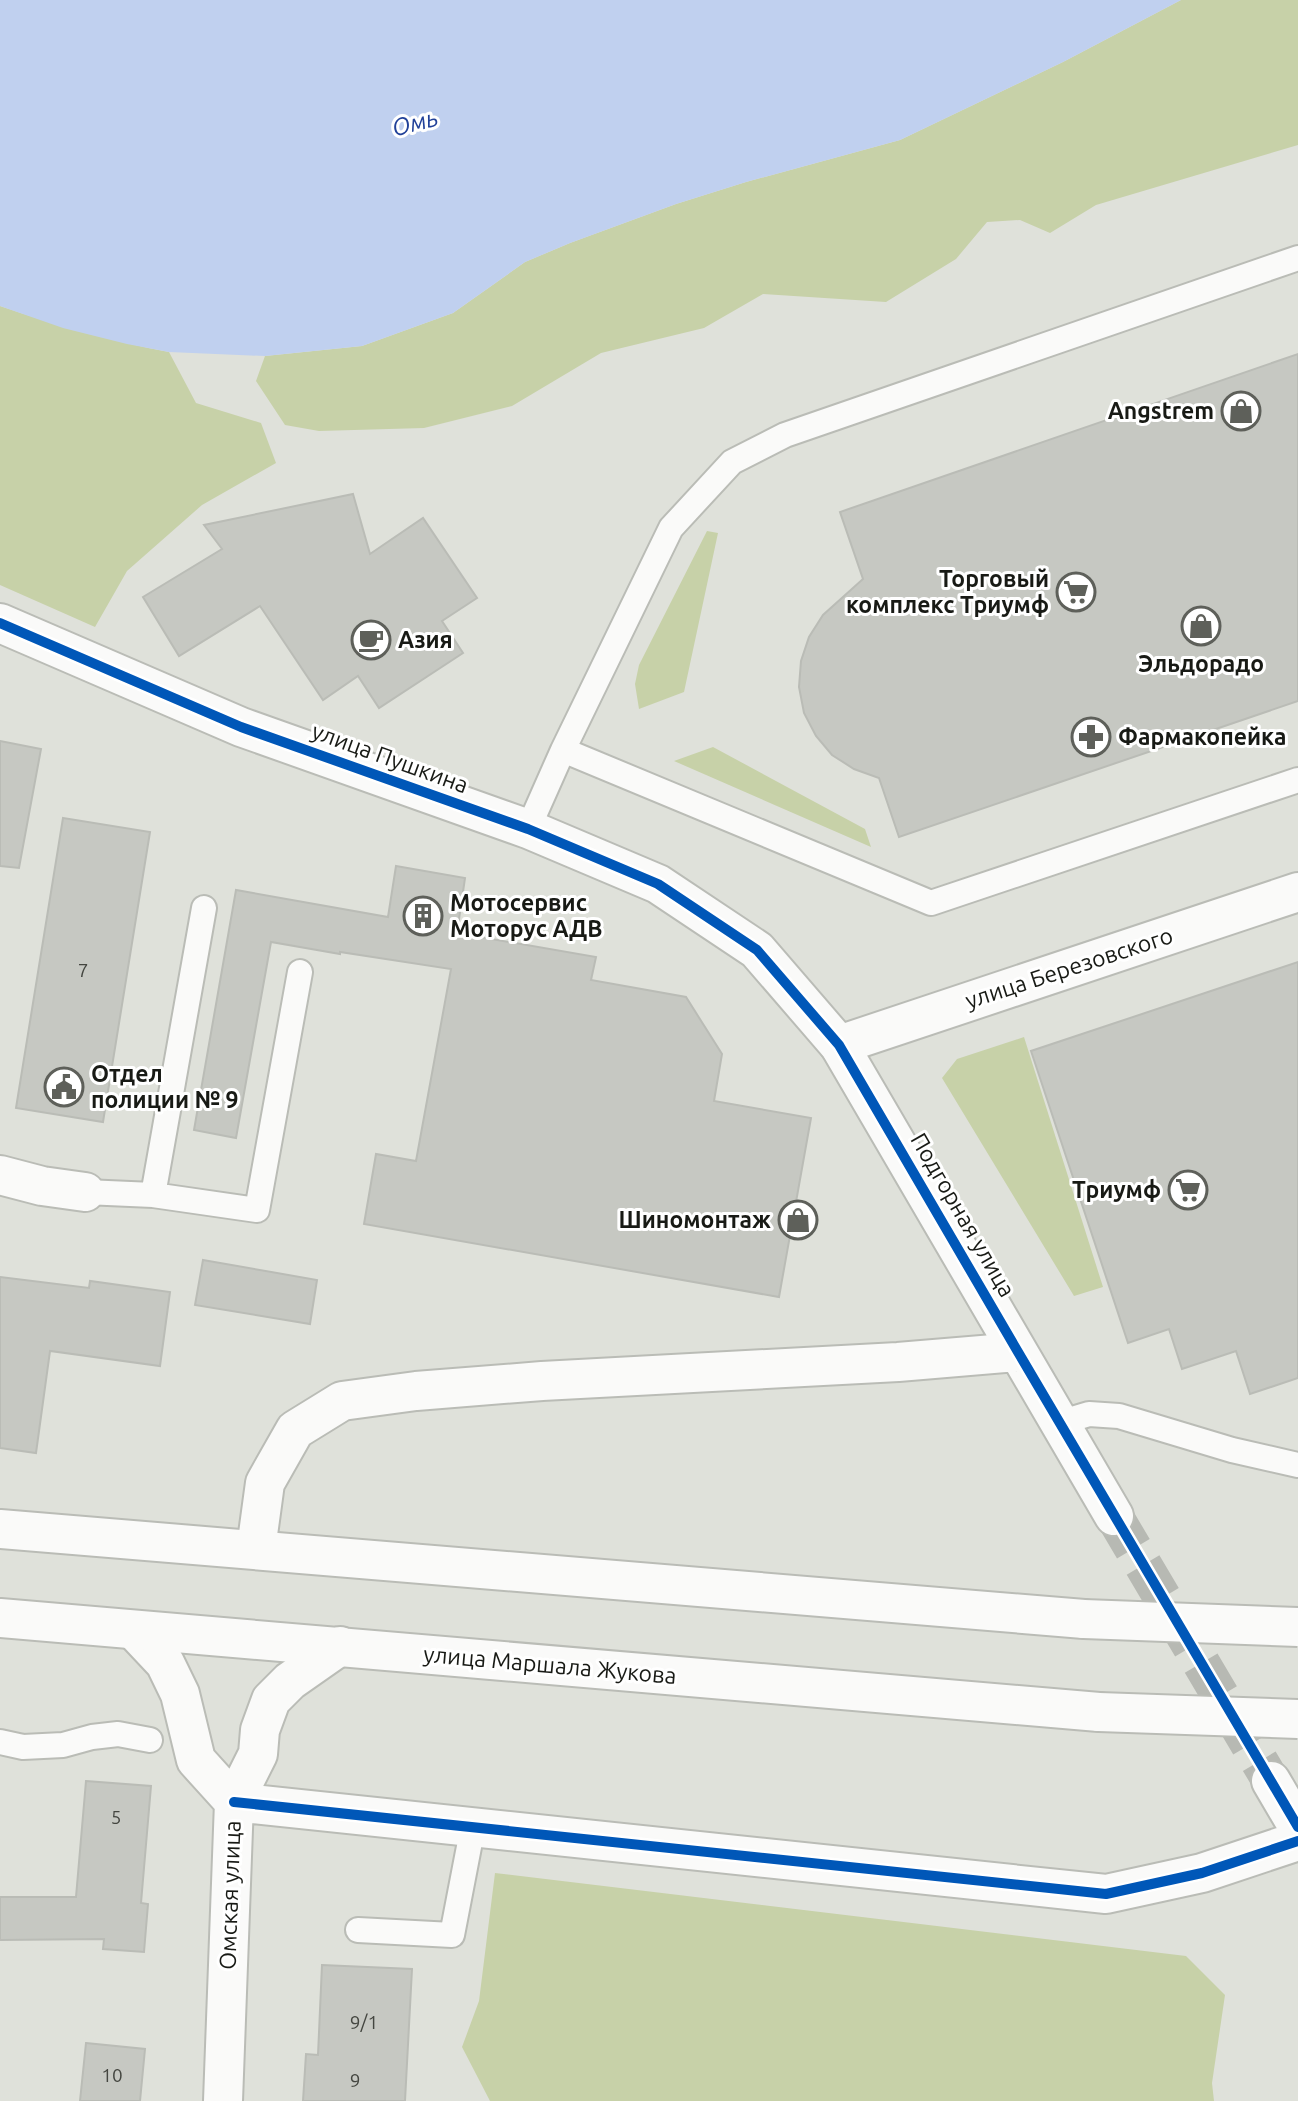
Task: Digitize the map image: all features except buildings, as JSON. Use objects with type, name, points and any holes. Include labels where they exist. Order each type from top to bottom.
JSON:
[{"type":"street","name":"улица Пушкина","points":[[0,623],[241,727],[528,829],[658,884],[757,950]]},
{"type":"street","name":"улица Березовского","points":[[839,1045],[1298,892]]},
{"type":"street","name":"Подгорная улица","points":[[757,950],[839,1045],[1114,1516]]},
{"type":"street","points":[[0,1175],[41,1186],[85,1192]]},
{"type":"street","points":[[256,1549],[265,1483],[295,1430],[342,1401],[416,1391],[528,1382],[898,1362],[1017,1352]]},
{"type":"street","points":[[0,1529],[1084,1619],[1298,1627]]},
{"type":"street","name":"улица Маршала Жукова","points":[[0,1618],[1099,1712],[1298,1719]]},
{"type":"street","points":[[134,1630],[165,1664],[180,1694],[196,1760],[234,1802],[1105,1894],[1202,1873],[1298,1841]]},
{"type":"street","name":"Омская улица","points":[[223,2101],[234,1802],[258,1754],[260,1730],[271,1700],[290,1681],[341,1647]]},
{"type":"street","points":[[1271,1781],[1298,1827]]},
{"type":"lane","points":[[528,829],[563,750],[671,528],[732,462],[785,435],[1298,258]]},
{"type":"lane","points":[[563,750],[931,903],[1298,780]]},
{"type":"lane","points":[[153,1195],[204,908]]},
{"type":"lane","points":[[85,1192],[153,1195],[257,1210],[300,972]]},
{"type":"lane","points":[[1059,1423],[1089,1414],[1119,1416],[1232,1450],[1298,1465]]},
{"type":"lane","points":[[0,1742],[23,1746],[63,1745],[92,1737],[118,1734],[150,1740]]},
{"type":"lane","points":[[358,1930],[452,1935],[473,1826]]},
{"type":"green space","points":[[1181,0],[1298,0],[1298,145],[1096,205],[1050,233],[1020,220],[987,222],[956,259],[886,302],[763,294],[704,328],[601,353],[512,406],[424,428],[319,431],[285,425],[256,381],[265,356],[362,346],[453,313],[525,262],[570,243],[676,204],[746,182],[900,140],[1063,62]]},
{"type":"green space","points":[[0,306],[84,332],[169,352],[196,403],[261,423],[276,463],[202,505],[127,571],[95,627],[0,585]]},
{"type":"green space","points":[[707,531],[718,533],[684,692],[639,709],[635,684],[639,665]]},
{"type":"green space","points":[[713,747],[865,829],[871,847],[674,761]]},
{"type":"green space","points":[[1024,1037],[1103,1287],[1074,1296],[942,1078],[957,1059]]},
{"type":"green space","points":[[495,1873],[1186,1956],[1225,1995],[1212,2083],[1214,2101],[490,2101],[462,2047],[479,2001]]},
{"type":"water","name":"Омь","points":[[0,0],[1181,0],[1063,62],[900,140],[746,182],[676,204],[570,243],[525,262],[453,313],[362,346],[265,356],[169,352],[63,328],[0,306]]},
{"type":"tunnel","points":[[1114,1516],[1271,1781]]},
{"type":"cycle path","points":[[0,623],[241,727],[528,829],[658,884],[757,950],[839,1045],[1298,1827]]},
{"type":"cycle path","points":[[234,1802],[1106,1894],[1202,1873],[1298,1841]]},
{"type":"place","name":"Angstrem","points":[[1241,411]]},
{"type":"place","name":"Торговый комплекс Триумф","points":[[1076,592]]},
{"type":"place","name":"Эльдорадо","points":[[1201,626]]},
{"type":"place","name":"Азия","points":[[371,640]]},
{"type":"place","name":"Фармакопейка","points":[[1091,737]]},
{"type":"place","name":"Мотосервис Моторус АДВ","points":[[423,916]]},
{"type":"place","name":"Отдел полиции № 9","points":[[64,1087]]},
{"type":"place","name":"Триумф","points":[[1188,1190]]},
{"type":"place","name":"Шиномонтаж","points":[[798,1220]]}]
